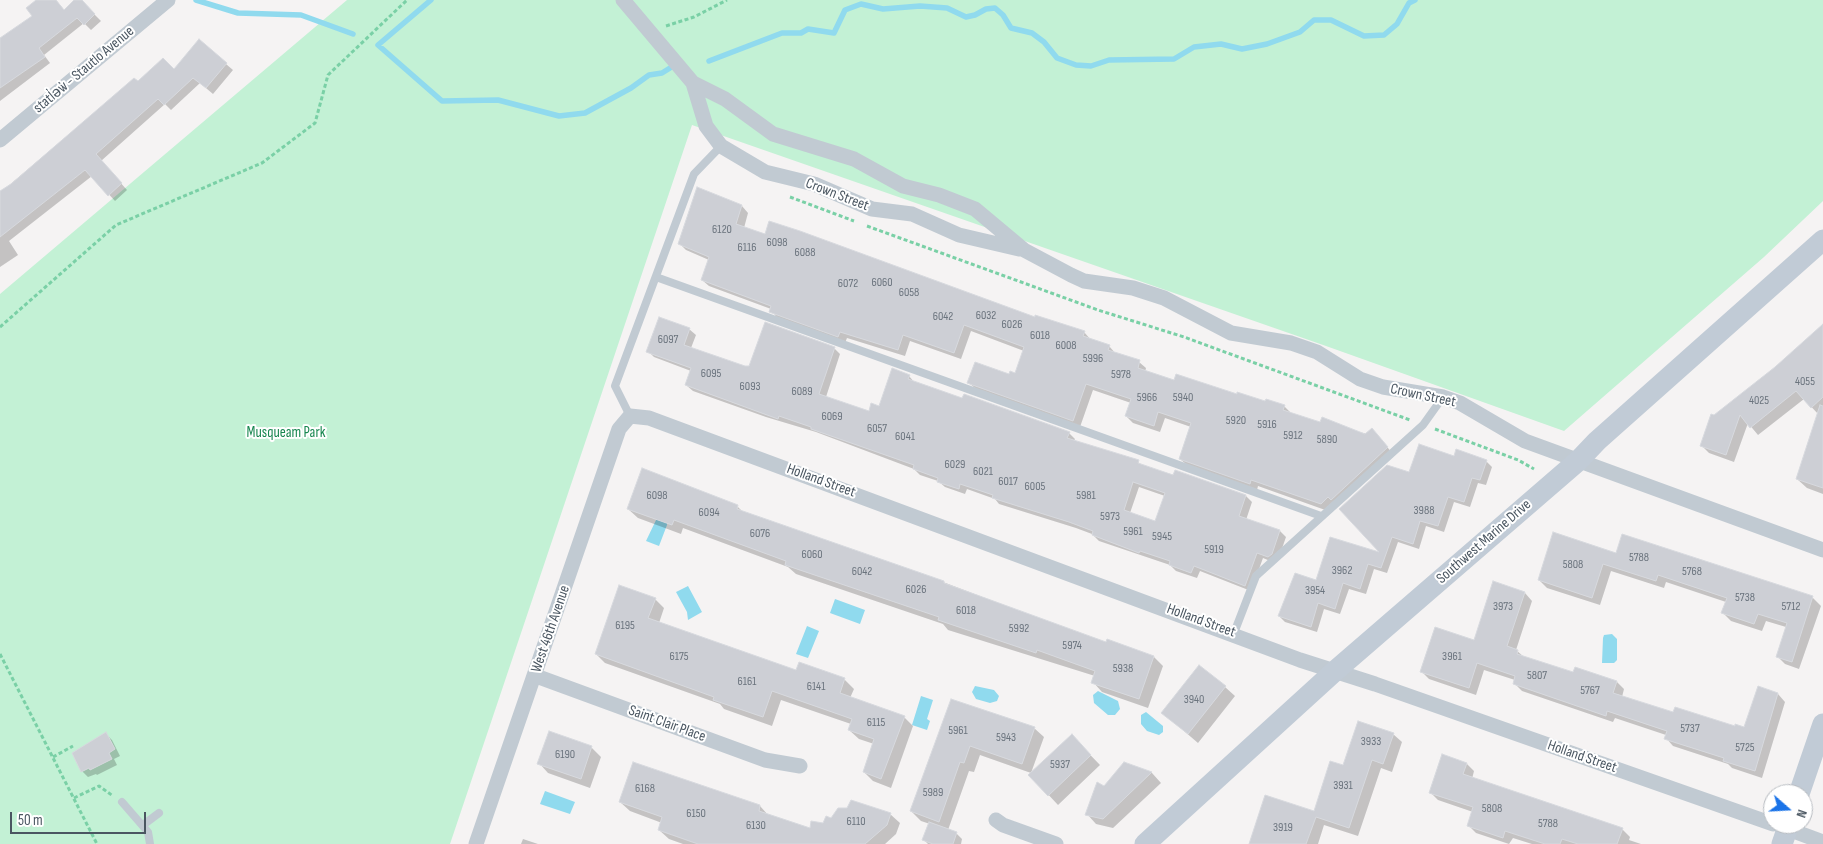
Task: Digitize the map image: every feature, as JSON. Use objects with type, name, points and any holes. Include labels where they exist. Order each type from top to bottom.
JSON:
[{"type":"main road","name":"Southwest Marine Drive","points":[[1145,844],[1334,670],[1578,460],[1823,240]]},
{"type":"main road","points":[[1802,784],[1823,724]]},
{"type":"street","name":"Crown Street","points":[[623,0],[694,83],[725,99],[773,134],[854,159],[903,186],[940,195],[975,209],[1024,250],[1084,280],[1133,288],[1164,298],[1231,334],[1291,343],[1317,352],[1360,380],[1383,387],[1443,397],[1460,403],[1525,441],[1823,550]]},
{"type":"street","name":"statl̓əw̓ - Stautlo Avenue","points":[[0,140],[163,4]]},
{"type":"street","name":"Crown Street","points":[[694,83],[706,126],[721,146],[764,172],[814,184],[872,209],[912,214],[959,235],[1024,250]]},
{"type":"street","name":"Holland Street","points":[[630,416],[649,418],[1334,670],[1763,823]]},
{"type":"street","name":"West 46th Avenue","points":[[476,844],[536,676],[619,429],[630,416]]},
{"type":"street","name":"Saint Clair Place","points":[[536,676],[765,760],[800,766]]},
{"type":"street","points":[[996,820],[1003,825],[1056,844]]},
{"type":"street","name":"Holland Street","points":[[1797,834],[1823,842]]},
{"type":"lane","points":[[630,416],[615,386],[694,174],[721,146]]},
{"type":"lane","points":[[656,277],[1321,516]]},
{"type":"lane","points":[[1234,633],[1256,576],[1423,425],[1443,397]]},
{"type":"lane","points":[[122,802],[148,832],[150,844]]},
{"type":"lane","points":[[143,825],[159,813]]},
{"type":"path","points":[[0,327],[116,226],[262,163],[315,122],[328,75],[407,0]]},
{"type":"path","points":[[650,31],[694,17],[727,0]]},
{"type":"path","points":[[782,194],[919,246],[1098,310],[1184,337],[1518,460],[1534,469]]},
{"type":"path","points":[[0,654],[97,844]]},
{"type":"path","points":[[53,757],[74,746]]},
{"type":"path","points":[[74,798],[99,786],[122,802]]},
{"type":"green space","name":"Musqueam Park","points":[[347,0],[1823,0],[1823,201],[1764,257],[1564,431],[692,125],[450,844],[0,844],[0,294]]},
{"type":"water","points":[[657,518],[667,522],[659,546],[646,541]]},
{"type":"water","points":[[688,586],[702,612],[688,620],[687,612],[676,592]]},
{"type":"water","points":[[835,599],[865,610],[860,624],[830,613]]},
{"type":"water","points":[[807,626],[819,631],[808,658],[796,654]]},
{"type":"water","points":[[1612,634],[1617,639],[1617,660],[1614,663],[1602,663],[1604,635]]},
{"type":"water","points":[[975,686],[994,690],[999,696],[997,701],[990,703],[976,699],[972,692]]},
{"type":"water","points":[[1098,691],[1118,701],[1120,709],[1115,715],[1108,715],[1094,703],[1093,695]]},
{"type":"water","points":[[921,696],[933,700],[927,719],[930,721],[927,730],[912,725]]},
{"type":"water","points":[[1146,712],[1163,726],[1163,732],[1159,735],[1147,731],[1141,724],[1141,715]]},
{"type":"water","points":[[545,791],[575,802],[570,814],[540,804]]},
{"type":"building","points":[[36,0],[56,0],[64,10],[74,0],[82,0],[95,14],[84,25],[77,18],[39,48],[45,57],[0,88],[0,38],[32,16],[26,8]]},
{"type":"building","points":[[199,39],[227,63],[206,88],[193,78],[164,105],[158,99],[96,154],[122,183],[108,196],[85,170],[0,237],[0,191],[11,184],[134,78],[138,81],[163,58],[174,69]]},
{"type":"building","points":[[697,187],[742,205],[736,224],[765,234],[769,221],[800,231],[1035,317],[1035,315],[1085,331],[1083,336],[1110,345],[1108,350],[1140,360],[1138,368],[1174,380],[1176,374],[1237,394],[1237,392],[1265,401],[1266,399],[1285,405],[1283,410],[1320,422],[1322,417],[1365,434],[1372,428],[1388,447],[1331,500],[1328,497],[1321,504],[1251,480],[1250,484],[1179,459],[1191,423],[1158,412],[1154,426],[1125,416],[1131,399],[1086,384],[1073,421],[967,383],[975,362],[1009,374],[1010,371],[1015,373],[1024,347],[964,325],[954,353],[903,335],[898,350],[840,332],[838,337],[769,312],[771,306],[701,280],[709,257],[678,244]]},
{"type":"building","points":[[659,317],[690,328],[684,345],[749,366],[765,322],[835,347],[819,394],[869,411],[871,403],[879,406],[892,368],[910,375],[908,379],[962,398],[964,394],[1070,432],[1067,438],[1139,460],[1138,463],[1173,475],[1175,470],[1246,495],[1239,516],[1280,530],[1272,554],[1268,557],[1257,553],[1245,586],[1194,566],[1191,573],[1169,565],[1170,561],[1140,551],[1139,553],[1092,535],[1093,531],[1069,522],[992,498],[993,495],[960,484],[959,489],[937,482],[938,478],[913,469],[914,465],[811,429],[811,427],[779,416],[778,419],[685,385],[691,368],[646,352]],"holes":[[[1133,482],[1165,493],[1155,521],[1124,510]]]},
{"type":"building","points":[[1823,324],[1823,397],[1811,408],[1796,391],[1750,428],[1740,415],[1726,455],[1700,446],[1711,414],[1714,415],[1775,367]]},
{"type":"building","points":[[1820,405],[1823,406],[1823,488],[1796,479]]},
{"type":"building","points":[[1419,444],[1454,456],[1456,449],[1487,460],[1480,480],[1472,478],[1464,502],[1448,497],[1438,526],[1420,521],[1413,544],[1392,537],[1381,568],[1368,564],[1360,589],[1343,583],[1335,609],[1318,603],[1311,627],[1278,616],[1295,573],[1316,580],[1330,537],[1379,552],[1339,509],[1387,465],[1409,472]]},
{"type":"building","points":[[642,468],[738,505],[737,509],[944,581],[944,583],[1106,642],[1107,639],[1154,656],[1139,699],[1091,683],[1095,671],[1037,650],[1036,653],[938,620],[939,617],[785,565],[786,561],[674,520],[672,525],[627,509]]},
{"type":"building","points":[[1553,532],[1616,553],[1622,534],[1813,596],[1792,662],[1776,657],[1787,623],[1758,614],[1754,624],[1721,613],[1727,598],[1658,575],[1656,581],[1603,564],[1592,598],[1538,580]]},
{"type":"building","points":[[1493,581],[1525,592],[1507,646],[1518,650],[1517,654],[1573,672],[1575,667],[1617,681],[1613,693],[1673,712],[1675,707],[1735,726],[1735,724],[1744,727],[1758,686],[1778,693],[1755,771],[1723,761],[1724,758],[1664,739],[1667,731],[1607,711],[1606,716],[1513,684],[1515,676],[1477,663],[1469,688],[1420,672],[1435,627],[1474,640]]},
{"type":"building","points":[[619,585],[656,598],[648,618],[796,670],[799,662],[845,678],[840,693],[905,716],[881,779],[863,772],[874,739],[848,730],[852,719],[772,691],[763,717],[713,700],[714,697],[595,654]]},
{"type":"building","points":[[1199,665],[1226,686],[1188,734],[1161,713]]},
{"type":"building","points":[[951,699],[1035,727],[1022,764],[970,746],[964,763],[960,762],[939,822],[910,811]]},
{"type":"building","points":[[1358,721],[1394,733],[1383,764],[1372,760],[1349,828],[1316,817],[1306,844],[1249,844],[1265,795],[1314,811],[1330,761],[1343,765]]},
{"type":"building","points":[[549,731],[592,746],[581,779],[537,764]]},
{"type":"building","points":[[106,732],[115,749],[109,753],[112,759],[90,770],[89,768],[81,772],[72,753]]},
{"type":"building","points":[[1072,734],[1091,755],[1048,796],[1028,775]]},
{"type":"building","points":[[1442,754],[1467,763],[1463,774],[1623,828],[1617,844],[1578,844],[1562,839],[1560,844],[1545,844],[1505,831],[1503,838],[1467,826],[1473,807],[1429,793]]},
{"type":"building","points":[[633,762],[760,805],[759,811],[810,828],[811,821],[823,823],[826,816],[831,818],[838,808],[847,808],[851,800],[891,813],[887,825],[865,844],[698,844],[658,830],[662,817],[619,802]]},
{"type":"building","points":[[1124,762],[1152,772],[1103,819],[1085,815],[1097,782],[1104,786]]},
{"type":"building","points":[[929,822],[957,832],[953,844],[933,844],[922,840]]},
{"type":"waterway","points":[[196,0],[238,13],[301,15],[353,34]]},
{"type":"waterway","points":[[431,0],[378,45],[442,101],[498,100],[559,116],[585,113],[631,88],[649,75],[662,73],[670,68]]},
{"type":"waterway","points":[[709,61],[782,33],[801,33],[808,29],[834,33],[845,10],[861,4],[883,9],[920,6],[947,8],[966,17],[986,9],[995,8],[1003,15],[1011,28],[1032,33],[1044,42],[1057,58],[1076,65],[1091,66],[1109,60],[1174,59],[1194,47],[1221,44],[1242,49],[1267,44],[1300,32],[1314,20],[1331,20],[1364,36],[1384,35],[1397,24],[1409,3],[1415,0]]}]
